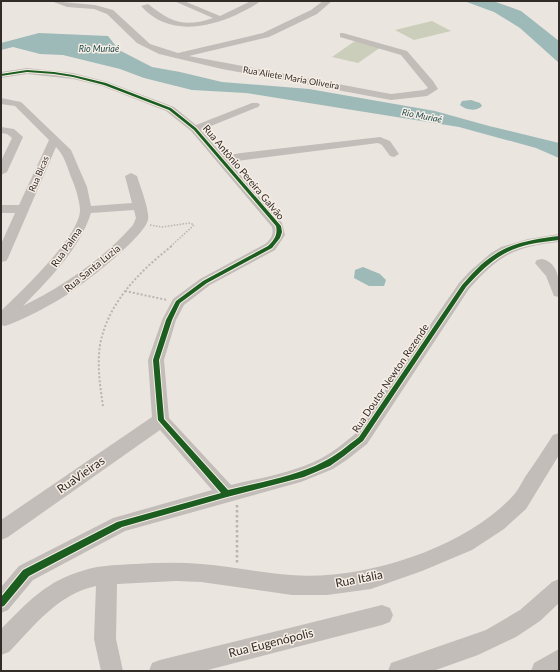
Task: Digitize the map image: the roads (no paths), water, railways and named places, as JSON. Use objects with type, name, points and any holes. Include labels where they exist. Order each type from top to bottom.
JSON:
[{"type":"street","name":"Rua Aliete Maria Oliveira","points":[[55,1],[67,5],[105,10],[118,18],[147,46],[176,56],[391,97],[428,92],[432,89],[430,83],[404,53],[343,35]]},
{"type":"street","points":[[178,1],[220,18]]},
{"type":"street","points":[[145,6],[168,22],[192,24],[220,18],[237,12],[256,1]]},
{"type":"street","points":[[176,56],[266,35],[314,12],[328,1]]},
{"type":"street","points":[[195,8],[206,4]]},
{"type":"street","points":[[1,69],[9,69],[15,72]]},
{"type":"street","name":"Rua Antônio Pereira Galvão","points":[[1,75],[15,72],[54,72],[105,84],[155,101],[170,108],[195,129],[274,220],[280,230],[277,240],[270,246],[205,282],[178,302],[169,320],[156,360],[159,411],[161,420]]},
{"type":"street","points":[[1,101],[13,102],[23,108],[67,152],[81,187],[86,210],[140,206],[131,176]]},
{"type":"street","points":[[195,129],[254,105]]},
{"type":"street","points":[[1,130],[10,131],[18,137],[1,172]]},
{"type":"street","name":"Rua Bicas","points":[[1,258],[54,140]]},
{"type":"street","points":[[224,163],[243,162],[244,160],[241,156],[380,140],[386,143],[394,154]]},
{"type":"street","name":"Rua Santa Luzia","points":[[1,322],[62,292],[78,281],[114,251],[139,224],[142,218],[140,206]]},
{"type":"street","points":[[1,209],[24,209]]},
{"type":"street","name":"Rua Palma","points":[[1,322],[54,265],[80,228],[86,210]]},
{"type":"street","name":"Rua Doutor Newton Rezende","points":[[1,603],[26,573],[120,524],[302,475],[327,464],[361,439],[464,286],[483,265],[497,253],[513,247],[532,241],[559,238]]},
{"type":"street","points":[[542,264],[552,276],[559,293]]},
{"type":"street","points":[[161,420],[232,493]]},
{"type":"street","name":"RuaVieiras","points":[[1,531],[161,420]]},
{"type":"street","name":"Rua Itália","points":[[107,575],[176,572],[201,573],[292,585],[327,585],[371,579],[422,562],[465,544],[497,523],[519,504],[559,440]]},
{"type":"street","points":[[1,644],[48,597],[70,584],[107,575],[105,639],[112,671]]},
{"type":"street","points":[[399,671],[482,642],[521,622],[542,607],[559,589]]},
{"type":"street","name":"Rua Eugenópolis","points":[[160,671],[382,615]]},
{"type":"street","points":[[542,671],[559,660]]},
{"type":"water","points":[[464,1],[493,1],[521,11],[559,41],[559,63],[520,28],[494,12]]},
{"type":"water","name":"Rio Muriaé","points":[[39,33],[108,36],[119,50],[152,67],[222,82],[309,89],[435,111],[559,143],[559,158],[536,148],[459,127],[246,93],[192,90],[144,78],[120,69],[63,55],[40,54],[13,47],[1,50],[1,43]]},
{"type":"water","points":[[471,100],[480,103],[482,106],[471,110],[460,105],[462,101]]},
{"type":"water","points":[[363,267],[380,274],[386,280],[384,286],[369,286],[354,278],[355,270]]}]
